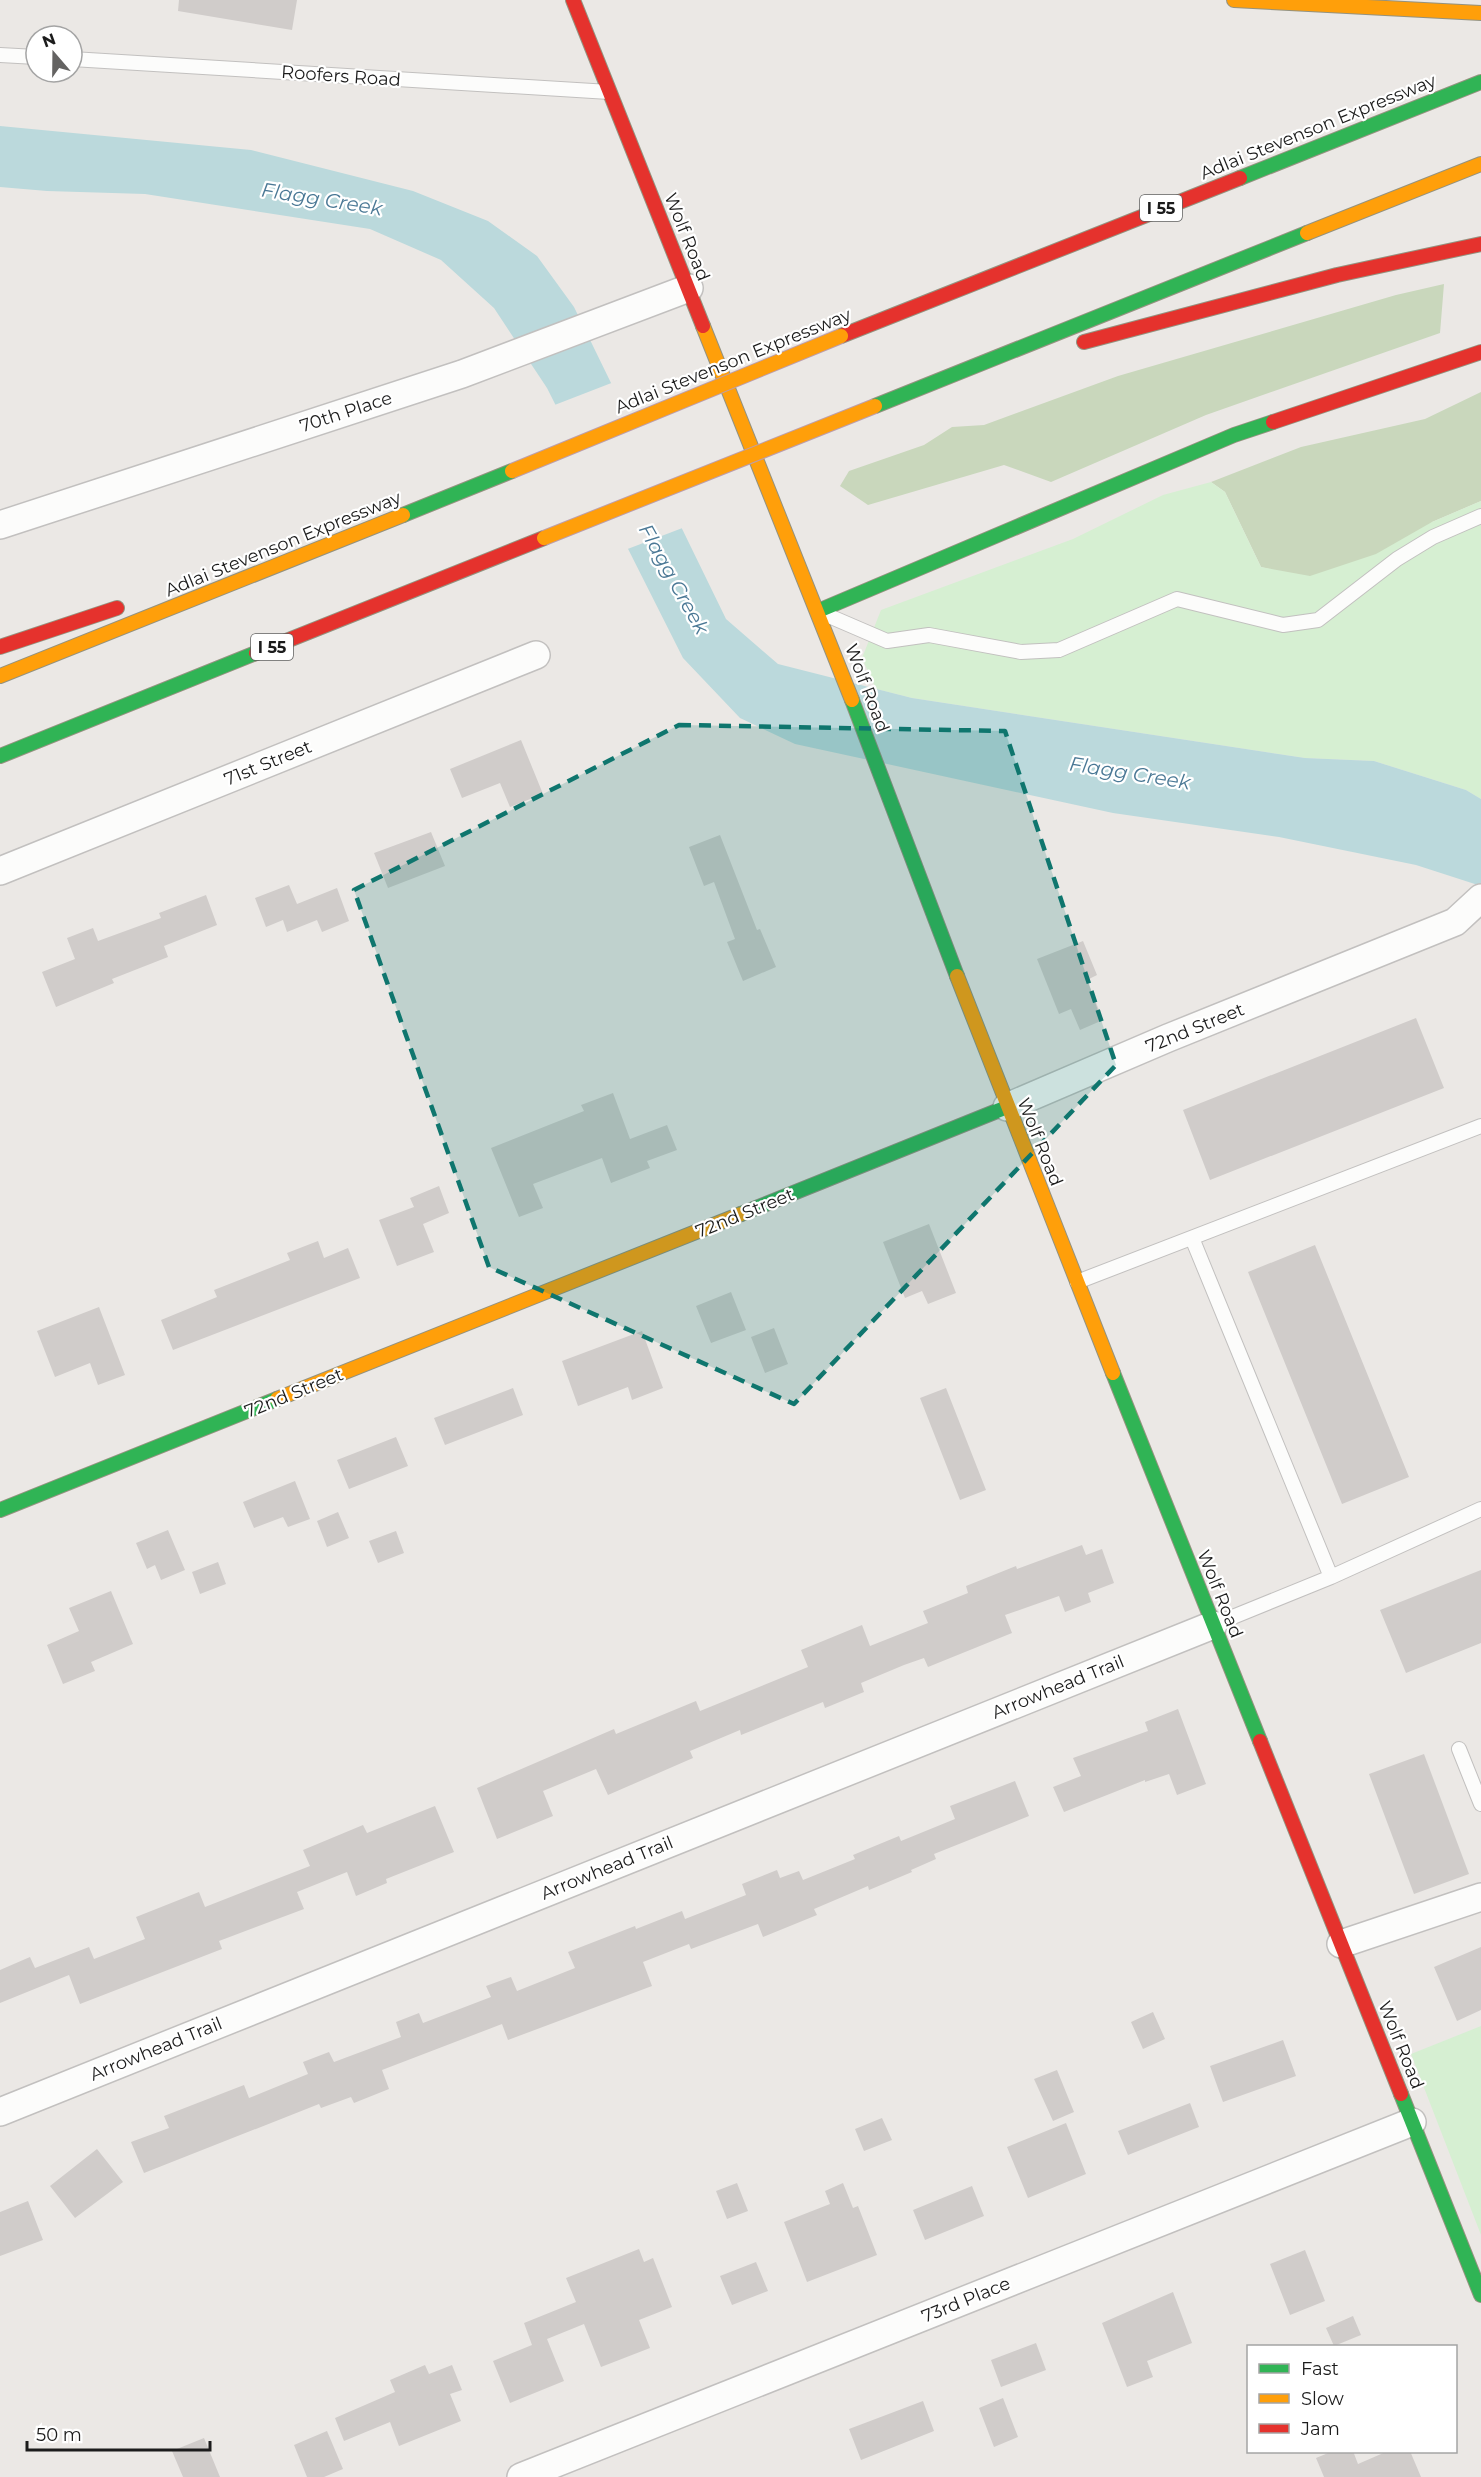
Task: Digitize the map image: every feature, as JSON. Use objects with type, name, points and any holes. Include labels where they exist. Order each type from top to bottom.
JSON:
[{"type":"main road","name":"Wolf Road","points":[[573,0],[818,611],[1007,1107],[1481,2295]]},
{"type":"main road","points":[[1234,0],[1481,13]]},
{"type":"main road","name":"Adlai Stevenson Expressway","points":[[0,676],[443,500],[841,336],[1481,82]]},
{"type":"main road","name":"I 55","points":[[0,756],[1481,164]]},
{"type":"main road","points":[[941,380],[1337,275],[1481,244]]},
{"type":"main road","points":[[818,611],[1234,435],[1481,352]]},
{"type":"main road","points":[[210,577],[443,500]]},
{"type":"main road","points":[[0,647],[132,603]]},
{"type":"main road","name":"72nd Street","points":[[0,1510],[1007,1107]]},
{"type":"street","name":"70th Place","points":[[0,525],[462,374],[688,288]]},
{"type":"street","name":"71st Street","points":[[0,871],[536,655]]},
{"type":"street","name":"72nd Street","points":[[1007,1107],[1168,1038],[1455,922],[1481,898]]},
{"type":"street","name":"Arrowhead Trail","points":[[0,2112],[1214,1625]]},
{"type":"street","points":[[1341,1944],[1481,1897]]},
{"type":"street","name":"73rd Place","points":[[521,2477],[1412,2122]]},
{"type":"lane","points":[[0,55],[24,56]]},
{"type":"lane","name":"Roofers Road","points":[[84,60],[611,92]]},
{"type":"lane","points":[[818,611],[887,640],[929,635],[1021,652],[1059,650],[1177,599],[1283,625],[1318,620],[1397,559],[1432,537],[1481,516]]},
{"type":"lane","points":[[1077,1282],[1481,1126]]},
{"type":"lane","points":[[1192,1238],[1331,1577]]},
{"type":"lane","points":[[1214,1625],[1331,1577],[1481,1509]]},
{"type":"lane","points":[[1459,1749],[1481,1804]]},
{"type":"highlighted area","points":[[679,725],[1005,731],[1116,1065],[794,1404],[489,1267],[354,890]]},
{"type":"green space","points":[[1444,284],[1440,333],[1206,415],[1051,482],[1004,465],[868,505],[840,486],[849,471],[924,445],[952,427],[984,425],[1118,376],[1396,295]]},
{"type":"green space","points":[[1481,392],[1481,501],[1432,522],[1398,601],[1261,567],[1225,492],[1211,482],[1301,447],[1425,419]]},
{"type":"green space","points":[[1211,482],[1225,492],[1261,567],[1310,576],[1376,554],[1432,522],[1481,501],[1481,799],[1466,790],[1374,761],[1305,758],[912,698],[876,689],[862,658],[881,610],[1073,539],[1163,495]]},
{"type":"green space","points":[[1481,2026],[1481,2235],[1411,2054]]},
{"type":"water","name":"Flagg Creek","points":[[0,126],[251,150],[413,191],[488,221],[537,256],[574,307],[726,619],[778,664],[912,698],[1305,758],[1374,761],[1466,790],[1481,799],[1481,886],[1416,865],[1279,837],[1113,813],[795,744],[740,718],[683,658],[547,388],[494,308],[441,260],[370,229],[145,194],[0,187]]},
{"type":"pier","points":[[614,382],[685,527],[625,550],[552,406]]},
{"type":"building","points":[[179,0],[297,0],[292,30],[178,11]]},
{"type":"building","points":[[521,740],[543,794],[510,807],[500,783],[462,798],[450,769]]},
{"type":"building","points":[[431,832],[445,866],[388,888],[374,853]]},
{"type":"building","points":[[720,835],[757,930],[760,929],[776,967],[743,981],[727,942],[735,939],[714,882],[704,886],[689,847]]},
{"type":"building","points":[[289,885],[297,904],[337,888],[349,921],[322,932],[317,920],[287,932],[283,920],[266,927],[255,898]]},
{"type":"building","points":[[206,895],[217,925],[164,946],[168,957],[112,979],[114,983],[56,1007],[42,972],[75,959],[67,938],[93,928],[98,941],[161,918],[159,913]]},
{"type":"building","points":[[1083,941],[1097,975],[1087,980],[1103,1020],[1080,1030],[1071,1009],[1059,1014],[1037,959]]},
{"type":"building","points":[[1416,1018],[1444,1088],[1210,1180],[1183,1110]]},
{"type":"building","points":[[613,1093],[630,1139],[667,1125],[677,1150],[647,1161],[650,1168],[611,1183],[602,1158],[533,1184],[543,1208],[519,1217],[491,1148],[584,1111],[581,1105]]},
{"type":"building","points":[[439,1186],[449,1213],[423,1224],[434,1252],[397,1266],[379,1220],[414,1207],[410,1198]]},
{"type":"building","points":[[929,1224],[956,1293],[928,1304],[922,1291],[905,1298],[883,1242]]},
{"type":"building","points":[[318,1241],[324,1258],[348,1248],[360,1278],[173,1350],[161,1320],[217,1297],[214,1290],[290,1260],[287,1253]]},
{"type":"building","points":[[1315,1245],[1409,1477],[1342,1504],[1248,1272]]},
{"type":"building","points":[[731,1292],[746,1330],[711,1343],[696,1306]]},
{"type":"building","points":[[99,1307],[125,1375],[98,1385],[90,1363],[55,1377],[37,1331]]},
{"type":"building","points":[[774,1328],[788,1364],[765,1373],[751,1337]]},
{"type":"building","points":[[642,1331],[663,1388],[632,1400],[628,1387],[578,1406],[562,1361]]},
{"type":"building","points":[[513,1388],[523,1415],[445,1445],[434,1418]]},
{"type":"building","points":[[946,1388],[986,1490],[960,1500],[920,1398]]},
{"type":"building","points":[[396,1437],[408,1466],[349,1489],[337,1460]]},
{"type":"building","points":[[295,1481],[310,1519],[288,1527],[283,1517],[254,1528],[243,1502]]},
{"type":"building","points":[[338,1512],[349,1538],[327,1547],[317,1521]]},
{"type":"building","points":[[168,1530],[185,1570],[161,1580],[155,1565],[147,1569],[136,1543]]},
{"type":"building","points":[[396,1531],[404,1553],[378,1563],[369,1541]]},
{"type":"building","points":[[1082,1545],[1086,1555],[1102,1549],[1114,1583],[1088,1593],[1091,1602],[1065,1612],[1059,1596],[1005,1615],[1012,1633],[928,1667],[924,1658],[904,1665],[861,1683],[864,1692],[825,1708],[823,1702],[741,1735],[740,1730],[690,1751],[693,1758],[608,1795],[596,1769],[543,1791],[553,1816],[497,1839],[477,1788],[614,1729],[616,1734],[696,1701],[700,1711],[808,1667],[801,1650],[862,1625],[870,1646],[928,1623],[923,1611],[968,1593],[966,1586],[1016,1566],[1017,1569]]},
{"type":"building","points":[[218,1562],[226,1584],[200,1594],[192,1572]]},
{"type":"building","points":[[1481,1570],[1481,1643],[1406,1673],[1380,1610]]},
{"type":"building","points":[[111,1591],[133,1644],[91,1662],[95,1671],[63,1684],[47,1645],[79,1631],[69,1608]]},
{"type":"building","points":[[1178,1709],[1206,1784],[1177,1795],[1169,1774],[1145,1782],[1145,1780],[1064,1812],[1053,1787],[1081,1776],[1073,1758],[1148,1731],[1145,1722]]},
{"type":"building","points":[[1424,1754],[1469,1874],[1414,1894],[1369,1774]]},
{"type":"building","points":[[1015,1781],[1029,1816],[934,1854],[936,1859],[911,1870],[912,1872],[869,1890],[868,1886],[814,1909],[817,1915],[763,1937],[758,1924],[691,1949],[689,1944],[643,1962],[652,1986],[508,2040],[502,2024],[382,2070],[389,2089],[354,2103],[351,2097],[321,2108],[319,2104],[144,2173],[131,2142],[169,2128],[164,2116],[244,2085],[249,2098],[308,2074],[303,2062],[329,2052],[334,2062],[401,2037],[396,2022],[419,2013],[423,2023],[491,1997],[486,1986],[511,1977],[517,1991],[575,1968],[568,1952],[682,1911],[685,1919],[746,1895],[742,1884],[777,1870],[780,1878],[799,1871],[803,1880],[855,1859],[853,1855],[899,1836],[901,1841],[955,1819],[950,1806]]},
{"type":"building","points":[[435,1806],[454,1852],[386,1879],[387,1883],[356,1896],[347,1872],[297,1892],[304,1909],[219,1941],[222,1949],[80,2004],[69,1975],[0,2003],[0,1970],[30,1957],[35,1968],[89,1947],[94,1959],[145,1939],[136,1917],[199,1892],[205,1907],[310,1866],[303,1850],[363,1825],[367,1833]]},
{"type":"building","points":[[1481,1947],[1481,2010],[1457,2021],[1434,1967]]},
{"type":"building","points":[[1153,2012],[1165,2039],[1143,2049],[1131,2022]]},
{"type":"building","points":[[1283,2040],[1296,2076],[1223,2102],[1210,2066]]},
{"type":"building","points":[[1057,2070],[1074,2112],[1053,2121],[1034,2079]]},
{"type":"building","points":[[1190,2103],[1199,2127],[1128,2155],[1118,2131]]},
{"type":"building","points":[[882,2118],[892,2140],[864,2151],[855,2129]]},
{"type":"building","points":[[1066,2123],[1086,2174],[1028,2198],[1007,2147]]},
{"type":"building","points":[[97,2149],[123,2182],[75,2218],[50,2186]]},
{"type":"building","points":[[737,2183],[748,2211],[727,2219],[716,2191]]},
{"type":"building","points":[[843,2183],[853,2208],[858,2206],[877,2255],[807,2282],[784,2222],[830,2204],[825,2191]]},
{"type":"building","points":[[972,2186],[984,2216],[925,2240],[913,2210]]},
{"type":"building","points":[[28,2201],[43,2240],[0,2256],[0,2212]]},
{"type":"building","points":[[639,2249],[644,2262],[653,2258],[672,2307],[639,2320],[650,2348],[601,2367],[584,2324],[547,2339],[564,2381],[510,2403],[493,2361],[532,2345],[524,2323],[576,2302],[566,2278]]},
{"type":"building","points":[[1305,2250],[1325,2301],[1290,2315],[1270,2264]]},
{"type":"building","points":[[756,2262],[768,2291],[732,2305],[720,2276]]},
{"type":"building","points":[[1173,2292],[1192,2343],[1147,2361],[1153,2377],[1127,2387],[1102,2323]]},
{"type":"building","points":[[1353,2316],[1361,2335],[1334,2345],[1326,2328]]},
{"type":"building","points":[[1036,2343],[1046,2370],[1001,2387],[991,2360]]},
{"type":"building","points":[[425,2365],[429,2374],[452,2365],[462,2390],[450,2394],[461,2421],[399,2446],[390,2422],[344,2441],[335,2418],[395,2392],[390,2380]]},
{"type":"building","points":[[1003,2398],[1018,2437],[994,2447],[979,2408]]},
{"type":"building","points":[[923,2401],[934,2431],[861,2460],[849,2429]]},
{"type":"building","points":[[327,2431],[343,2469],[324,2477],[307,2477],[294,2445]]},
{"type":"building","points":[[204,2438],[220,2477],[183,2477],[172,2451]]},
{"type":"building","points":[[1328,2453],[1354,2453],[1358,2464],[1383,2453],[1411,2453],[1421,2477],[1324,2477],[1316,2458]]},
{"type":"traffic: fast","points":[[1240,178],[1481,82]]},
{"type":"traffic: fast","points":[[875,406],[1307,233]]},
{"type":"traffic: fast","points":[[818,611],[1234,435],[1273,422]]},
{"type":"traffic: fast","points":[[403,515],[512,471]]},
{"type":"traffic: fast","points":[[0,756],[256,653]]},
{"type":"traffic: fast","points":[[852,700],[957,976]]},
{"type":"traffic: fast","points":[[741,1214],[1007,1107]]},
{"type":"traffic: fast","points":[[1113,1373],[1260,1741]]},
{"type":"traffic: fast","points":[[0,1510],[277,1399]]},
{"type":"traffic: fast","points":[[1401,2094],[1481,2295]]},
{"type":"traffic: slow","points":[[1234,0],[1481,13]]},
{"type":"traffic: slow","points":[[1307,233],[1481,164]]},
{"type":"traffic: slow","points":[[703,326],[852,700]]},
{"type":"traffic: slow","points":[[512,471],[841,336]]},
{"type":"traffic: slow","points":[[544,538],[875,406]]},
{"type":"traffic: slow","points":[[0,676],[403,515]]},
{"type":"traffic: slow","points":[[957,976],[1113,1373]]},
{"type":"traffic: slow","points":[[277,1399],[741,1214]]},
{"type":"traffic: jam","points":[[573,0],[703,326]]},
{"type":"traffic: jam","points":[[841,336],[1240,178]]},
{"type":"traffic: jam","points":[[1084,342],[1337,275],[1481,244]]},
{"type":"traffic: jam","points":[[1273,422],[1481,352]]},
{"type":"traffic: jam","points":[[256,653],[544,538]]},
{"type":"traffic: jam","points":[[0,647],[117,608]]},
{"type":"traffic: jam","points":[[1260,1741],[1401,2094]]}]
